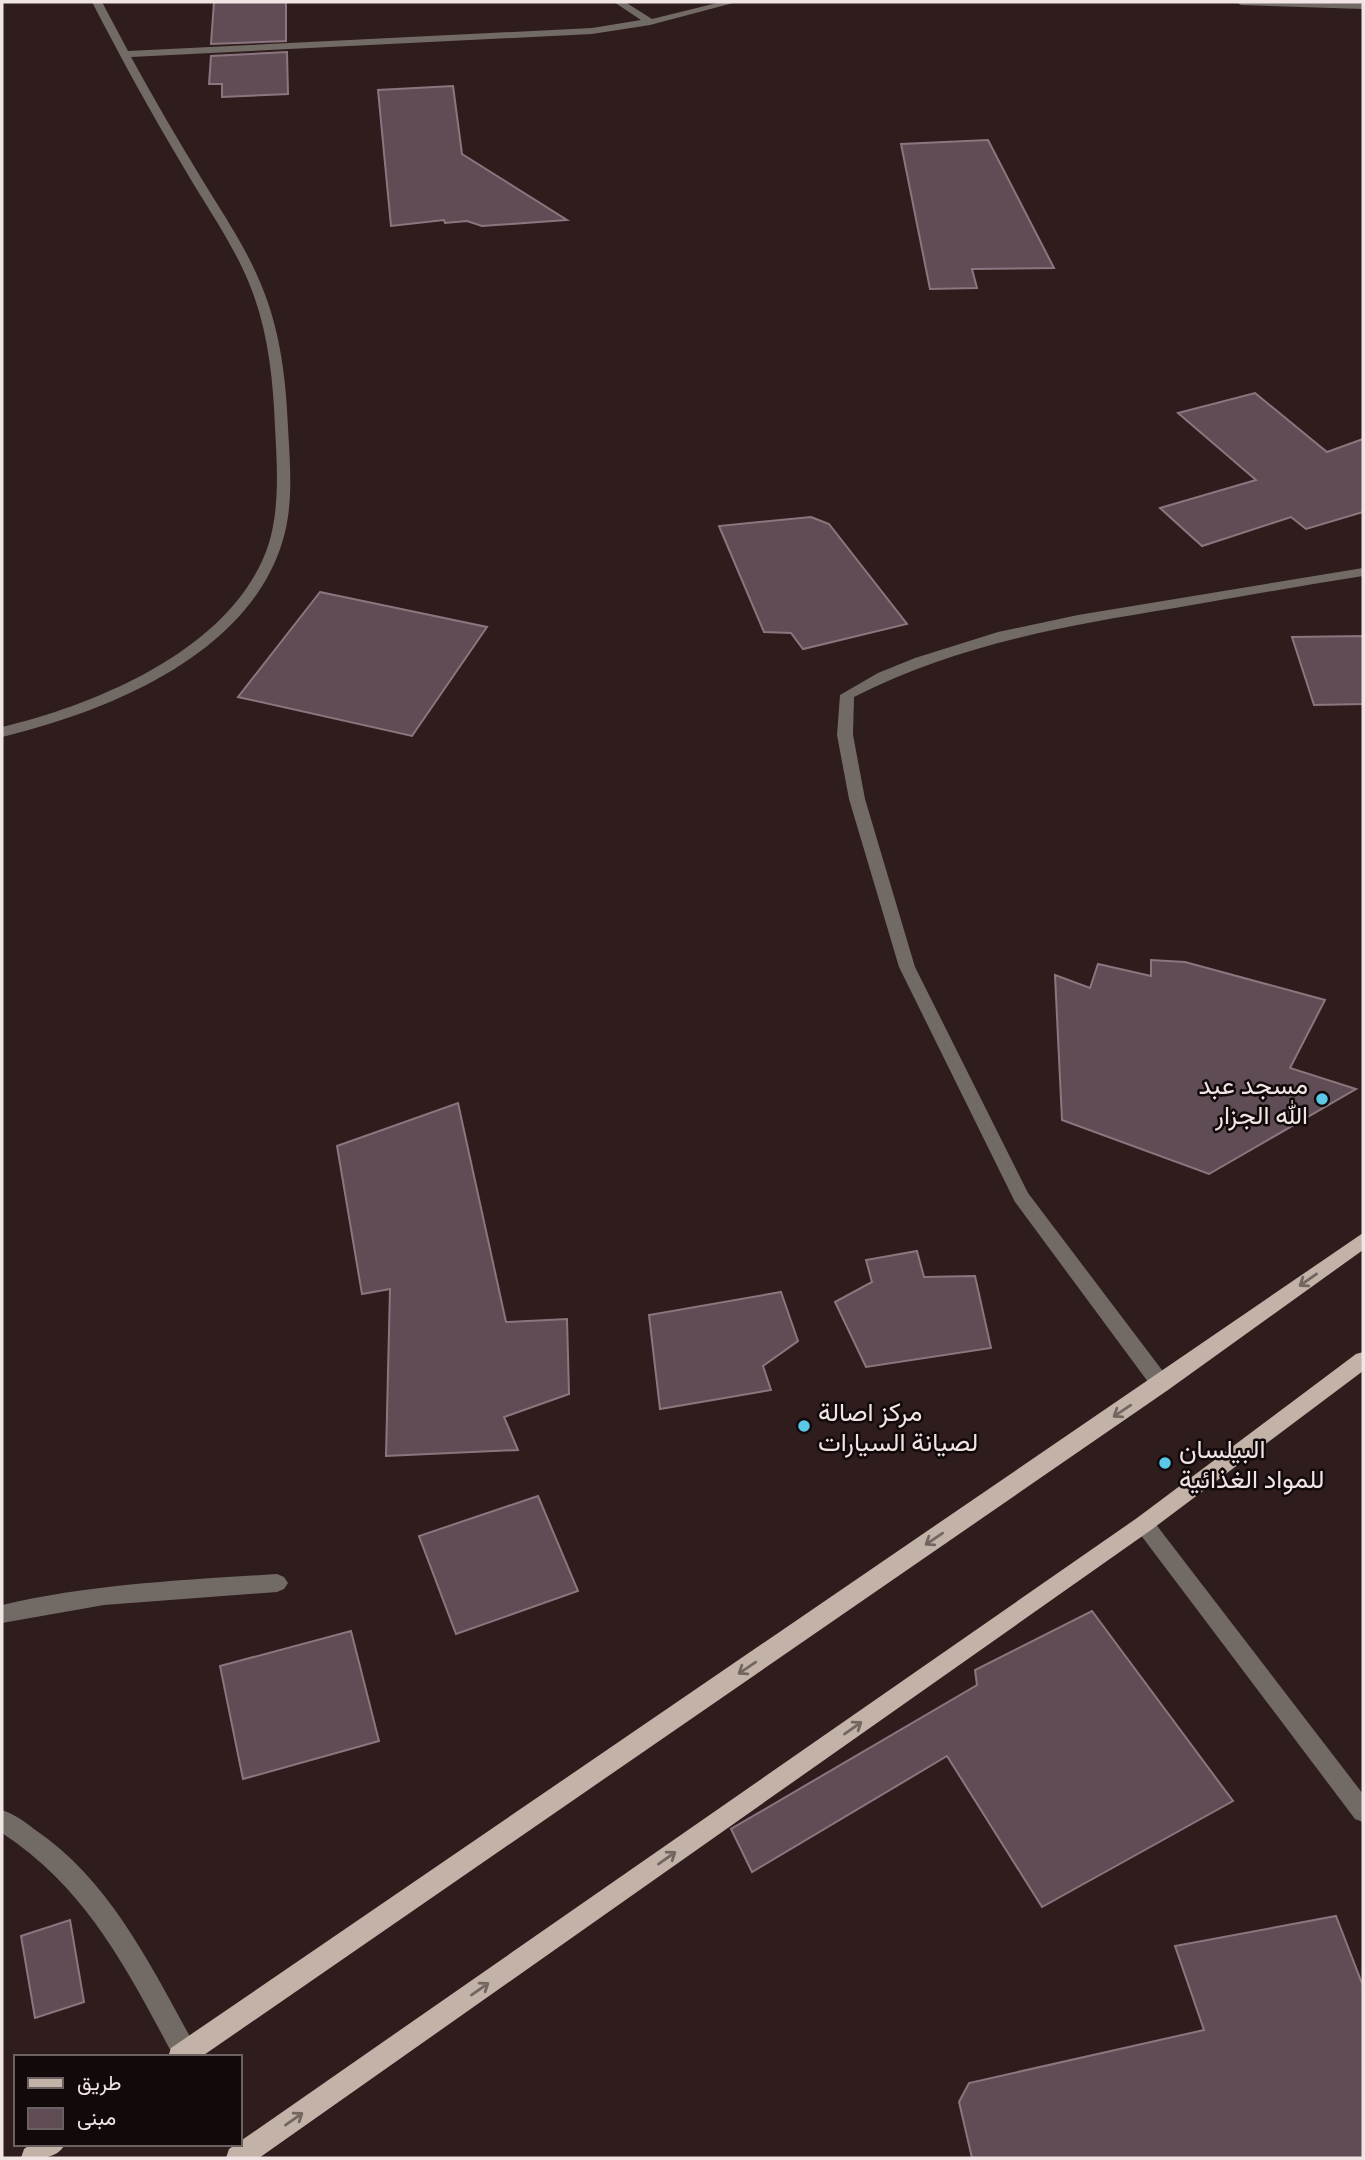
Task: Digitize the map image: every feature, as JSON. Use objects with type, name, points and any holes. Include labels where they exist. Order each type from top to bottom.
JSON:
[{"type":"main road","points":[[183,2055],[1161,1384],[1363,1240]]},
{"type":"main road","points":[[238,2158],[1144,1524],[1363,1360]]},
{"type":"main road","points":[[33,2158],[50,2146]]},
{"type":"street","points":[[2,732],[64,715],[117,693],[165,667],[206,638],[238,608],[261,577],[277,535],[283,454],[281,399],[268,327],[257,286],[229,231],[185,162],[97,2]]},
{"type":"street","points":[[619,2],[650,22]]},
{"type":"street","points":[[124,54],[592,30],[650,22],[732,2]]},
{"type":"street","points":[[1241,2],[1363,6]]},
{"type":"street","points":[[1161,1384],[1021,1197],[907,967],[857,799],[845,735],[847,695],[881,676],[955,648],[1081,619],[1363,572]]},
{"type":"street","points":[[1144,1524],[1363,1812]]},
{"type":"street","points":[[2,1614],[47,1602],[94,1595],[277,1583]]},
{"type":"street","points":[[2,1819],[39,1844],[89,1895],[120,1936],[183,2055]]},
{"type":"building","points":[[214,2],[286,2],[286,41],[211,44]]},
{"type":"building","points":[[287,52],[288,94],[222,97],[222,84],[209,84],[211,56]]},
{"type":"building","points":[[453,86],[462,154],[567,220],[482,226],[467,221],[445,223],[444,220],[391,226],[378,90]]},
{"type":"building","points":[[988,140],[1054,268],[972,269],[977,288],[930,289],[901,144]]},
{"type":"building","points":[[1255,393],[1327,452],[1363,439],[1363,512],[1306,529],[1291,517],[1202,546],[1160,508],[1256,480],[1178,413]]},
{"type":"building","points":[[811,517],[829,524],[907,624],[803,649],[791,633],[764,632],[719,526]]},
{"type":"building","points":[[320,592],[487,627],[412,736],[238,697]]},
{"type":"building","points":[[1363,636],[1363,704],[1314,705],[1292,637]]},
{"type":"building","points":[[1151,960],[1185,962],[1325,1000],[1290,1068],[1356,1089],[1209,1174],[1062,1120],[1055,975],[1090,988],[1098,964],[1151,976]]},
{"type":"building","points":[[458,1103],[506,1322],[567,1319],[569,1394],[504,1417],[518,1450],[386,1456],[390,1289],[362,1294],[337,1146]]},
{"type":"building","points":[[917,1251],[924,1277],[975,1276],[991,1348],[866,1367],[835,1302],[872,1282],[866,1260]]},
{"type":"building","points":[[781,1292],[798,1341],[763,1366],[771,1390],[660,1409],[649,1315]]},
{"type":"building","points":[[538,1496],[578,1591],[456,1634],[419,1536]]},
{"type":"building","points":[[1092,1611],[1233,1801],[1042,1907],[947,1756],[752,1872],[731,1829],[977,1685],[975,1670]]},
{"type":"building","points":[[351,1631],[379,1741],[243,1779],[220,1666]]},
{"type":"building","points":[[1336,1916],[1363,1986],[1363,2158],[972,2158],[959,2102],[969,2083],[1204,2030],[1175,1946]]},
{"type":"building","points":[[70,1920],[84,2002],[35,2018],[21,1936]]},
{"type":"place","name":"مسجد عبد الله الجزار","points":[[1322,1099]]},
{"type":"place","name":"مركز اصالة لصيانة السيارات","points":[[804,1426]]},
{"type":"place","name":"البيلسان للمواد الغذائية","points":[[1165,1463]]}]
